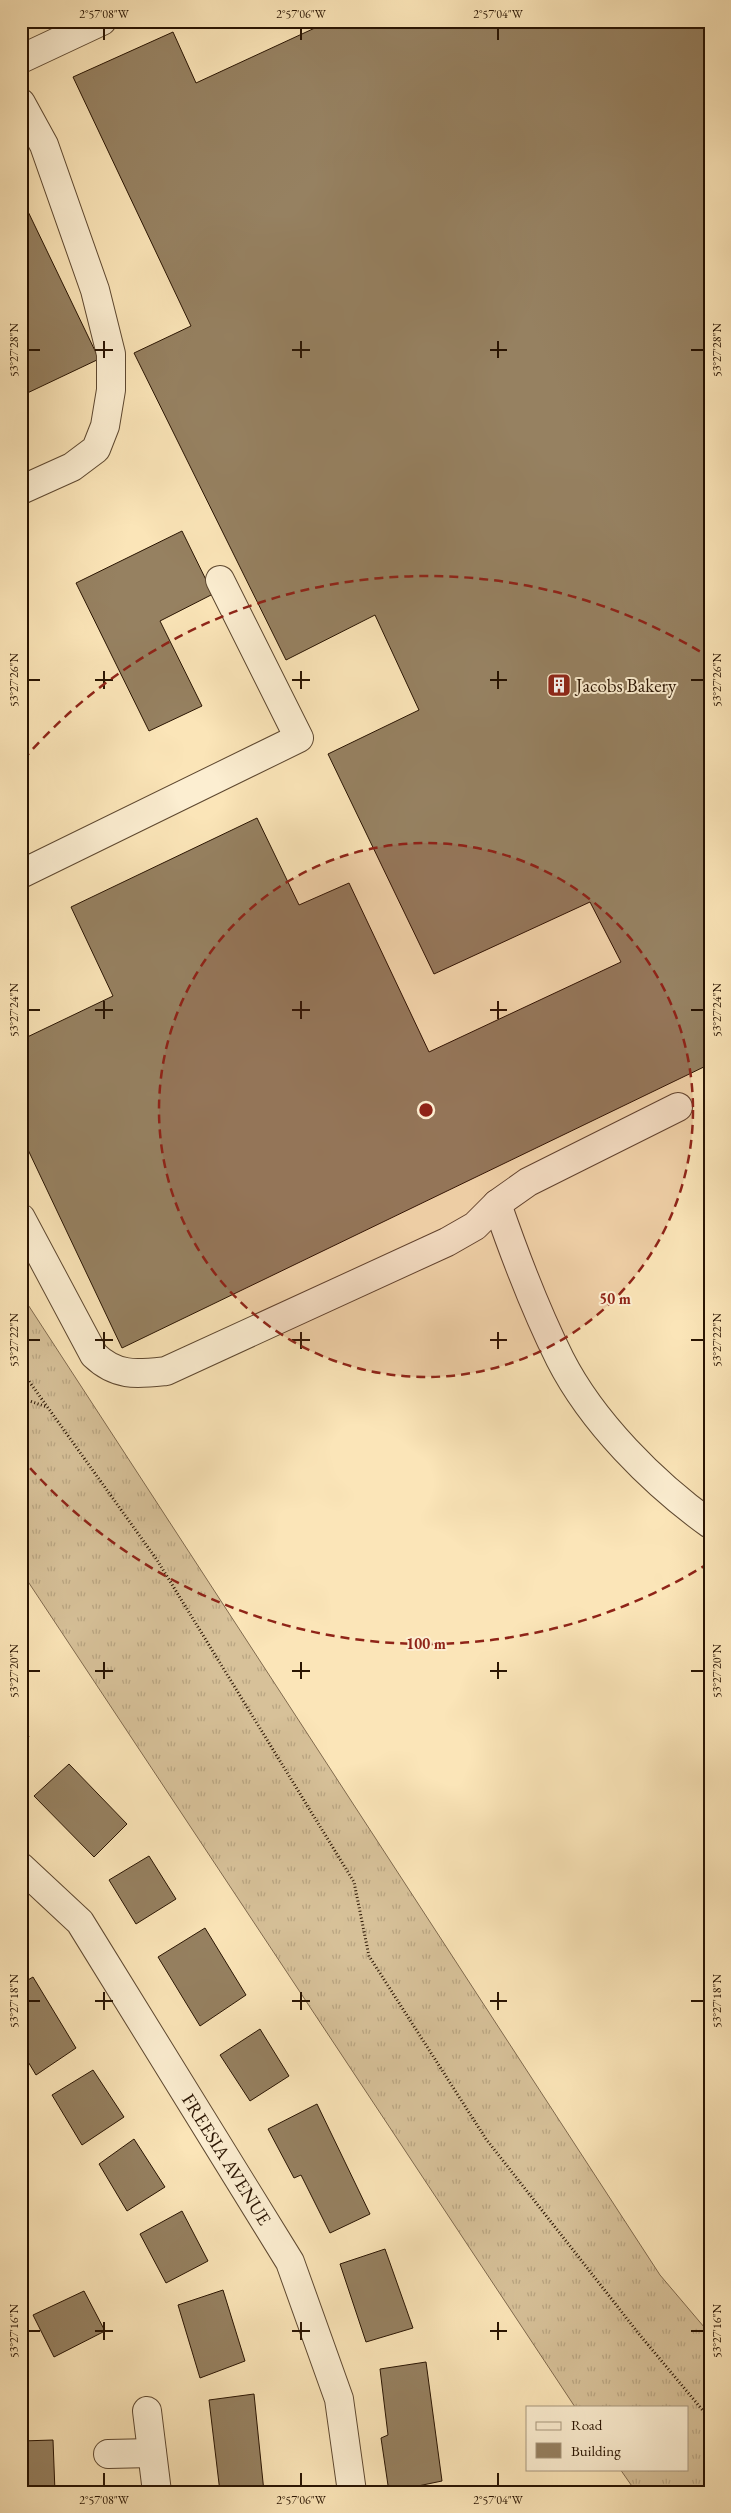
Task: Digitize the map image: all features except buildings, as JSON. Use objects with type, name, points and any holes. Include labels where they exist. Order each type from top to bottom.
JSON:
[{"type":"street","points":[[21,60],[102,21]]},
{"type":"street","points":[[21,103],[44,145],[95,290],[111,354],[111,390],[105,426],[96,449],[72,467],[21,490]]},
{"type":"street","points":[[21,874],[299,738],[220,580]]},
{"type":"street","points":[[21,1218],[94,1355],[106,1367],[124,1372],[142,1374],[166,1371],[447,1242],[475,1226],[497,1204],[528,1182],[678,1107]]},
{"type":"street","points":[[497,1204],[515,1257],[560,1360],[591,1408],[629,1453],[691,1510],[710,1524]]},
{"type":"street","name":"FREESIA AVENUE","points":[[21,1867],[80,1922],[290,2262],[339,2399],[352,2492]]},
{"type":"street","points":[[148,2411],[157,2492]]},
{"type":"street","points":[[108,2454],[152,2453]]},
{"type":"path","points":[[21,1370],[157,1560],[354,1882],[368,1956],[486,2139],[639,2334],[710,2419]]},
{"type":"path","points":[[21,1398],[48,1407]]},
{"type":"green space","points":[[21,1294],[660,2275],[710,2334],[710,2492],[636,2492],[621,2470],[688,2470],[688,2406],[574,2406],[21,1571]]},
{"type":"place","name":"Jacobs Bakery","points":[[559,685]]}]
